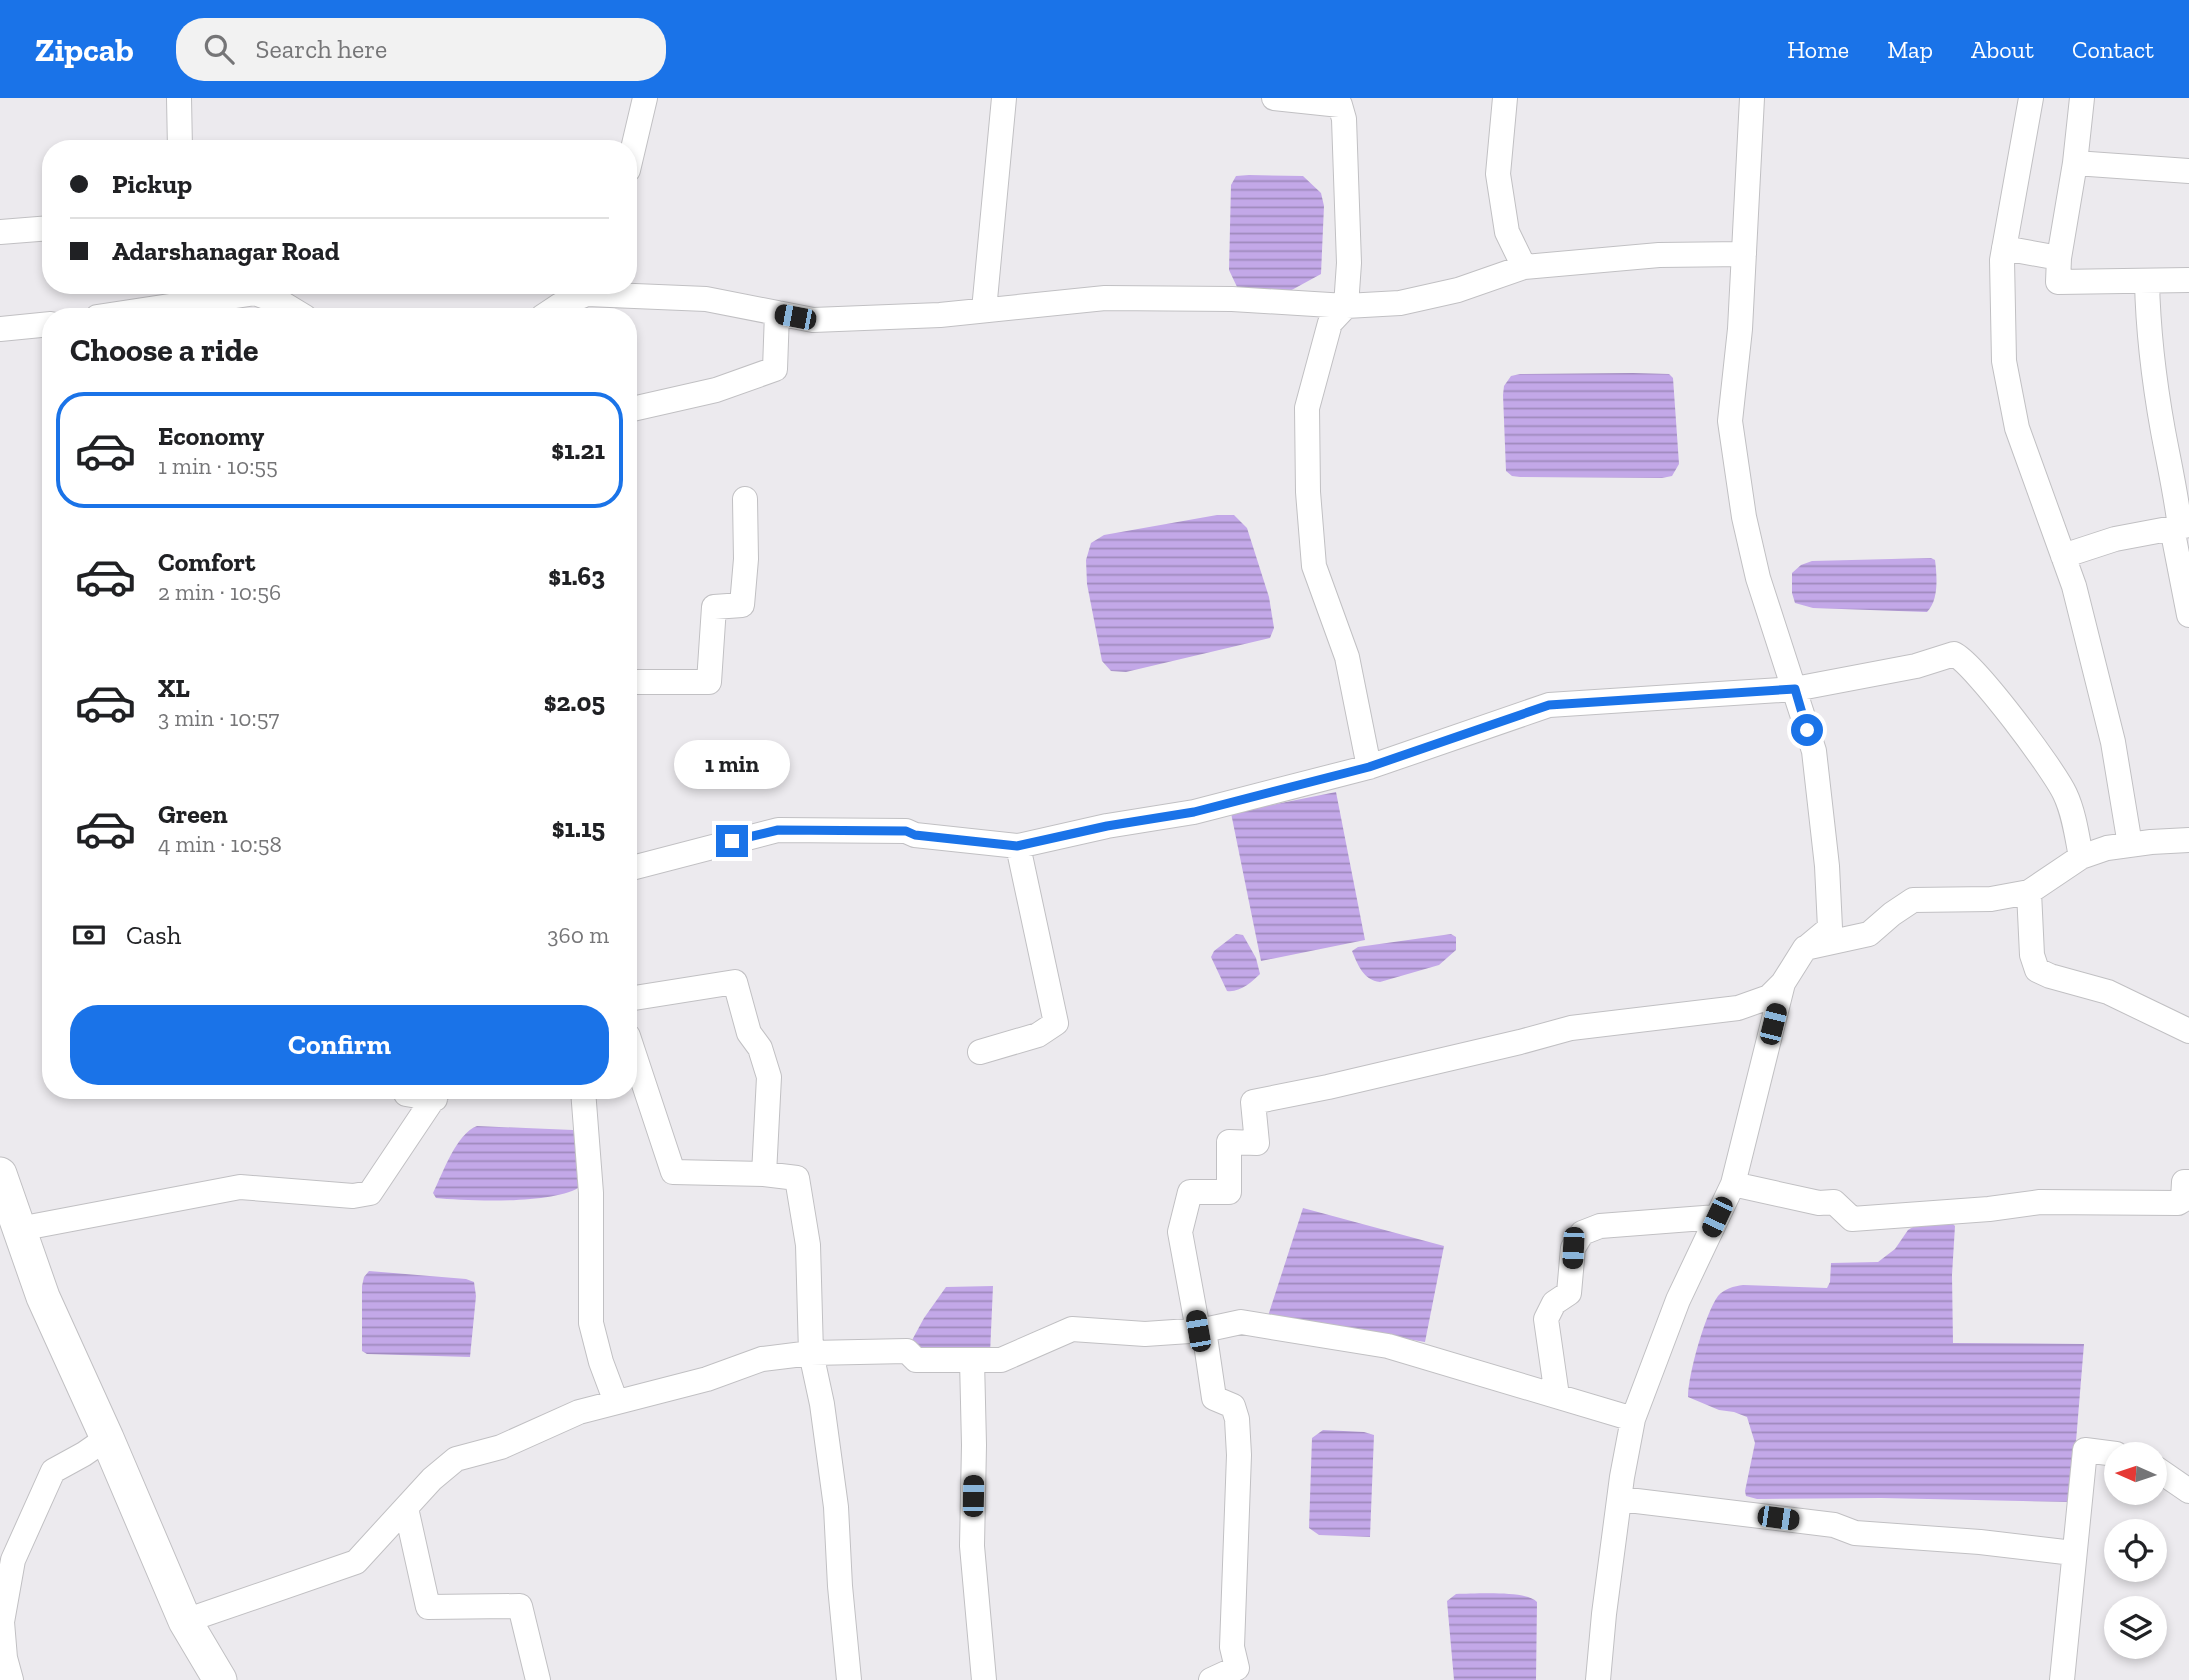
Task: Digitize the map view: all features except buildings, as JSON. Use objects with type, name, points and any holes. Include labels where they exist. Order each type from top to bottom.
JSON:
[{"type":"main road","points":[[0,1174],[43,1297],[185,1621],[220,1680]]},
{"type":"street","points":[[179,98],[180,140]]},
{"type":"street","points":[[635,140],[645,98]]},
{"type":"street","points":[[984,310],[1004,98]]},
{"type":"street","points":[[1274,98],[1340,105],[1344,119],[1349,263],[1346,306],[1330,323],[1307,408],[1308,492],[1314,566],[1347,657],[1369,767]]},
{"type":"street","points":[[1505,98],[1498,174],[1507,232],[1524,267]]},
{"type":"street","points":[[1211,1680],[1237,1668],[1232,1647],[1239,1455],[1237,1419],[1233,1406],[1214,1398],[1180,1232],[1190,1192],[1229,1192],[1228,1142],[1257,1143],[1253,1102],[1354,1081],[1571,1028],[1738,1008],[1769,997],[1783,983],[1805,948],[1830,928],[1827,866],[1814,751],[1758,578],[1744,517],[1730,421],[1740,329],[1752,98]]},
{"type":"street","points":[[2031,98],[2004,248],[2004,361],[2017,428],[2074,586],[2113,742],[2130,845]]},
{"type":"street","points":[[2082,98],[2075,163],[2059,258],[2058,282],[2189,280]]},
{"type":"street","points":[[2075,163],[2189,171]]},
{"type":"street","points":[[0,232],[42,229]]},
{"type":"street","points":[[2004,248],[2059,258]]},
{"type":"street","points":[[556,308],[588,299],[706,299],[813,320],[940,315],[1105,298],[1232,299],[1346,306],[1412,301],[1458,290],[1524,267],[1659,255],[1744,254]]},
{"type":"street","points":[[2147,281],[2155,374],[2163,432],[2175,484],[2189,615]]},
{"type":"street","points":[[224,307],[244,294]]},
{"type":"street","points":[[256,294],[265,295],[289,308]]},
{"type":"street","points":[[637,408],[716,390],[775,369],[777,313]]},
{"type":"street","points":[[0,330],[42,325]]},
{"type":"street","points":[[637,682],[709,682],[714,607],[742,606],[746,559],[745,499]]},
{"type":"street","points":[[2063,556],[2115,538],[2180,527]]},
{"type":"street","points":[[637,867],[778,830],[906,831],[915,835],[1017,846],[1107,826],[1194,812],[1369,767],[1549,705],[1795,689],[1916,666],[1954,654],[1983,681],[2052,773],[2065,794],[2081,857]]},
{"type":"street","points":[[1805,948],[1869,934],[1913,900],[1991,899],[2029,892],[2081,857],[2107,848],[2189,840]]},
{"type":"street","points":[[980,1052],[1038,1035],[1056,1023],[1017,846]]},
{"type":"street","points":[[2029,892],[2032,955],[2037,970],[2108,992],[2189,1031]]},
{"type":"street","points":[[637,998],[735,982],[749,1032],[760,1048],[769,1077],[764,1174]]},
{"type":"street","points":[[1598,1680],[1619,1499],[1633,1419],[1678,1300],[1733,1184],[1783,983]]},
{"type":"street","points":[[637,1063],[673,1172],[764,1174],[797,1178],[808,1245],[811,1353],[822,1404],[836,1507],[849,1680]]},
{"type":"street","points":[[19,1229],[240,1187],[352,1196],[370,1193],[434,1099]]},
{"type":"street","points":[[584,1099],[591,1193],[591,1323],[601,1362],[616,1402]]},
{"type":"street","points":[[1733,1184],[1819,1203],[1834,1202],[1852,1219],[1989,1209],[2040,1202],[2178,1203],[2183,1200],[2184,1182],[2189,1182]]},
{"type":"street","points":[[1557,1396],[1546,1319],[1554,1303],[1569,1293],[1573,1248],[1582,1233],[1600,1226],[1717,1217]]},
{"type":"street","points":[[185,1621],[356,1562],[432,1479],[456,1459],[501,1447],[579,1412],[707,1379],[762,1359],[811,1353],[907,1351],[916,1360],[1001,1360],[1072,1329],[1119,1334],[1201,1330],[1241,1322],[1388,1346],[1633,1419]]},
{"type":"street","points":[[972,1360],[972,1546],[984,1680]]},
{"type":"street","points":[[11,1680],[5,1658],[2,1622],[13,1560],[53,1471],[107,1438]]},
{"type":"street","points":[[2062,1680],[2085,1450],[2104,1452]]},
{"type":"street","points":[[2167,1476],[2189,1492]]},
{"type":"street","points":[[1619,1499],[1833,1525],[1855,1533],[1980,1542],[2073,1553]]},
{"type":"street","points":[[406,1508],[428,1608],[520,1606],[538,1680]]},
{"type":"shaded area","points":[[1236,176],[1303,176],[1321,193],[1324,206],[1321,274],[1288,292],[1238,289],[1229,270],[1231,185]]},
{"type":"shaded area","points":[[1669,374],[1673,378],[1679,464],[1672,476],[1520,477],[1512,476],[1506,471],[1503,395],[1504,386],[1511,376]]},
{"type":"shaded area","points":[[1217,515],[1234,515],[1247,528],[1269,597],[1274,628],[1270,638],[1126,672],[1111,671],[1102,661],[1087,584],[1086,560],[1091,543],[1104,535]]},
{"type":"shaded area","points":[[1935,560],[1936,588],[1934,601],[1927,612],[1813,608],[1795,603],[1792,593],[1792,573],[1801,565],[1812,561]]},
{"type":"shaded area","points":[[1336,792],[1365,940],[1261,961],[1231,813]]},
{"type":"shaded area","points":[[1236,934],[1243,935],[1256,958],[1260,974],[1241,989],[1227,991],[1211,957],[1214,951]]},
{"type":"shaded area","points":[[1451,934],[1456,937],[1456,950],[1439,965],[1380,982],[1365,975],[1352,951],[1358,947]]},
{"type":"shaded area","points":[[477,1126],[573,1130],[581,1133],[581,1186],[569,1192],[532,1199],[489,1201],[436,1198],[433,1193],[456,1145],[469,1130]]},
{"type":"shaded area","points":[[1303,1208],[1444,1246],[1425,1342],[1268,1316]]},
{"type":"shaded area","points":[[1951,1222],[1955,1226],[1952,1275],[1953,1343],[2084,1344],[2071,1502],[1881,1498],[1757,1499],[1746,1496],[1755,1443],[1747,1417],[1719,1410],[1688,1397],[1698,1345],[1718,1296],[1729,1288],[1743,1285],[1827,1288],[1831,1263],[1878,1262],[1895,1249],[1908,1230],[1918,1224]]},
{"type":"shaded area","points":[[369,1271],[466,1279],[474,1282],[476,1296],[470,1357],[367,1354],[362,1351],[362,1286]]},
{"type":"shaded area","points":[[993,1286],[990,1354],[920,1357],[911,1342],[946,1287]]},
{"type":"shaded area","points":[[1323,1430],[1374,1435],[1370,1537],[1319,1535],[1309,1528],[1312,1438]]},
{"type":"shaded area","points":[[1456,1594],[1511,1594],[1537,1602],[1536,1680],[1454,1680],[1447,1601]]},
{"type":"route","points":[[732,841],[778,830],[906,831],[915,835],[1017,846],[1107,826],[1194,812],[1369,767],[1549,705],[1795,689],[1807,730]]}]
